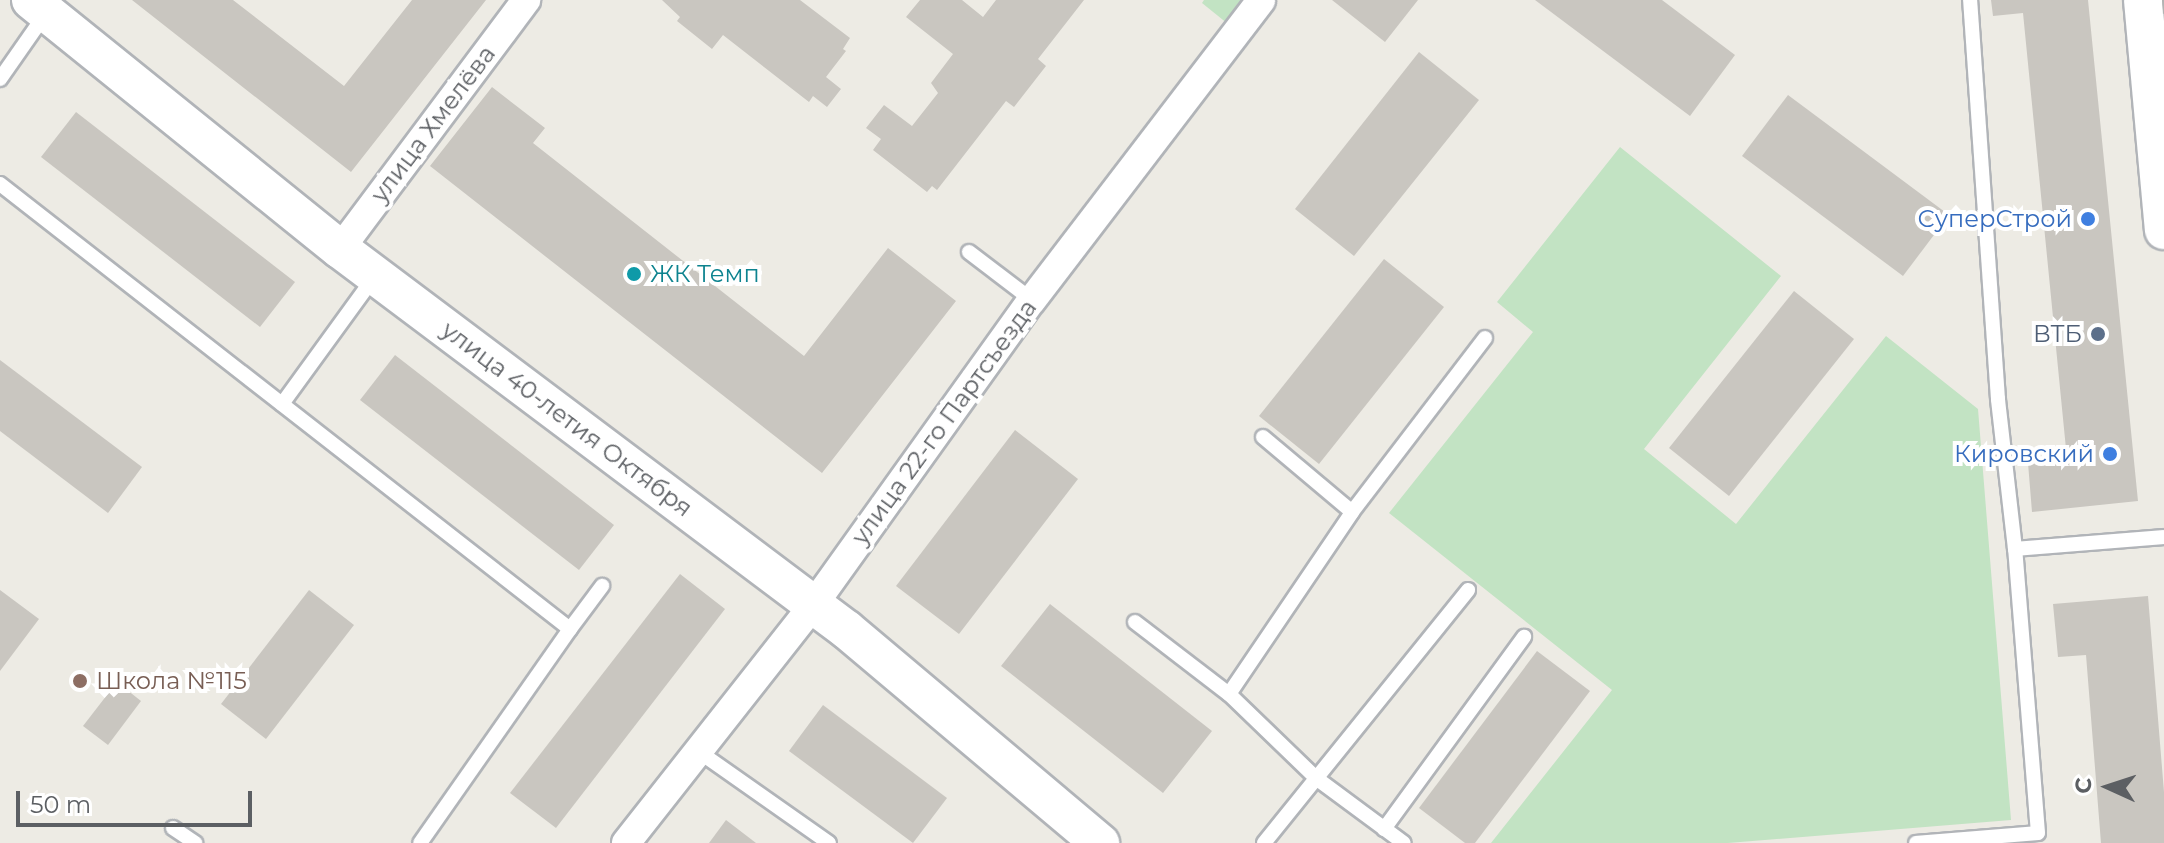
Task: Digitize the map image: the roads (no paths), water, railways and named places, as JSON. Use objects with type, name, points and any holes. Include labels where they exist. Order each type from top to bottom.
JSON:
[{"type":"main road","points":[[2143,0],[2164,230]]},
{"type":"main road","name":"улица 40-летия Октября","points":[[38,6],[340,249],[814,604],[1100,843]]},
{"type":"street","name":"улица Хмелёва","points":[[340,249],[526,0]]},
{"type":"street","name":"улица 22-го Партсъезда","points":[[626,843],[814,604],[1032,300],[1261,0]]},
{"type":"lane","points":[[1916,843],[2038,833],[2015,549],[1998,399],[1970,0]]},
{"type":"lane","points":[[0,79],[38,6]]},
{"type":"lane","points":[[0,184],[570,629]]},
{"type":"lane","points":[[969,252],[1032,300]]},
{"type":"lane","points":[[282,404],[375,275]]},
{"type":"lane","points":[[1229,694],[1352,512],[1485,338]]},
{"type":"lane","points":[[1263,437],[1352,512]]},
{"type":"lane","points":[[2015,549],[2164,537]]},
{"type":"lane","points":[[420,843],[602,586]]},
{"type":"lane","points":[[1264,843],[1468,590]]},
{"type":"lane","points":[[1135,622],[1229,694],[1316,778],[1404,843]]},
{"type":"lane","points":[[1384,829],[1524,637]]},
{"type":"lane","points":[[698,751],[829,843]]},
{"type":"lane","points":[[173,828],[195,843]]},
{"type":"tram line","points":[[2163,0],[2164,13]]},
{"type":"place","name":"СуперСтрой","points":[[2088,219]]},
{"type":"place","name":"ЖК Темп","points":[[634,274]]},
{"type":"place","name":"ВТБ","points":[[2098,334]]},
{"type":"place","name":"Кировский","points":[[2110,454]]},
{"type":"place","name":"Школа №115","points":[[80,681]]}]
